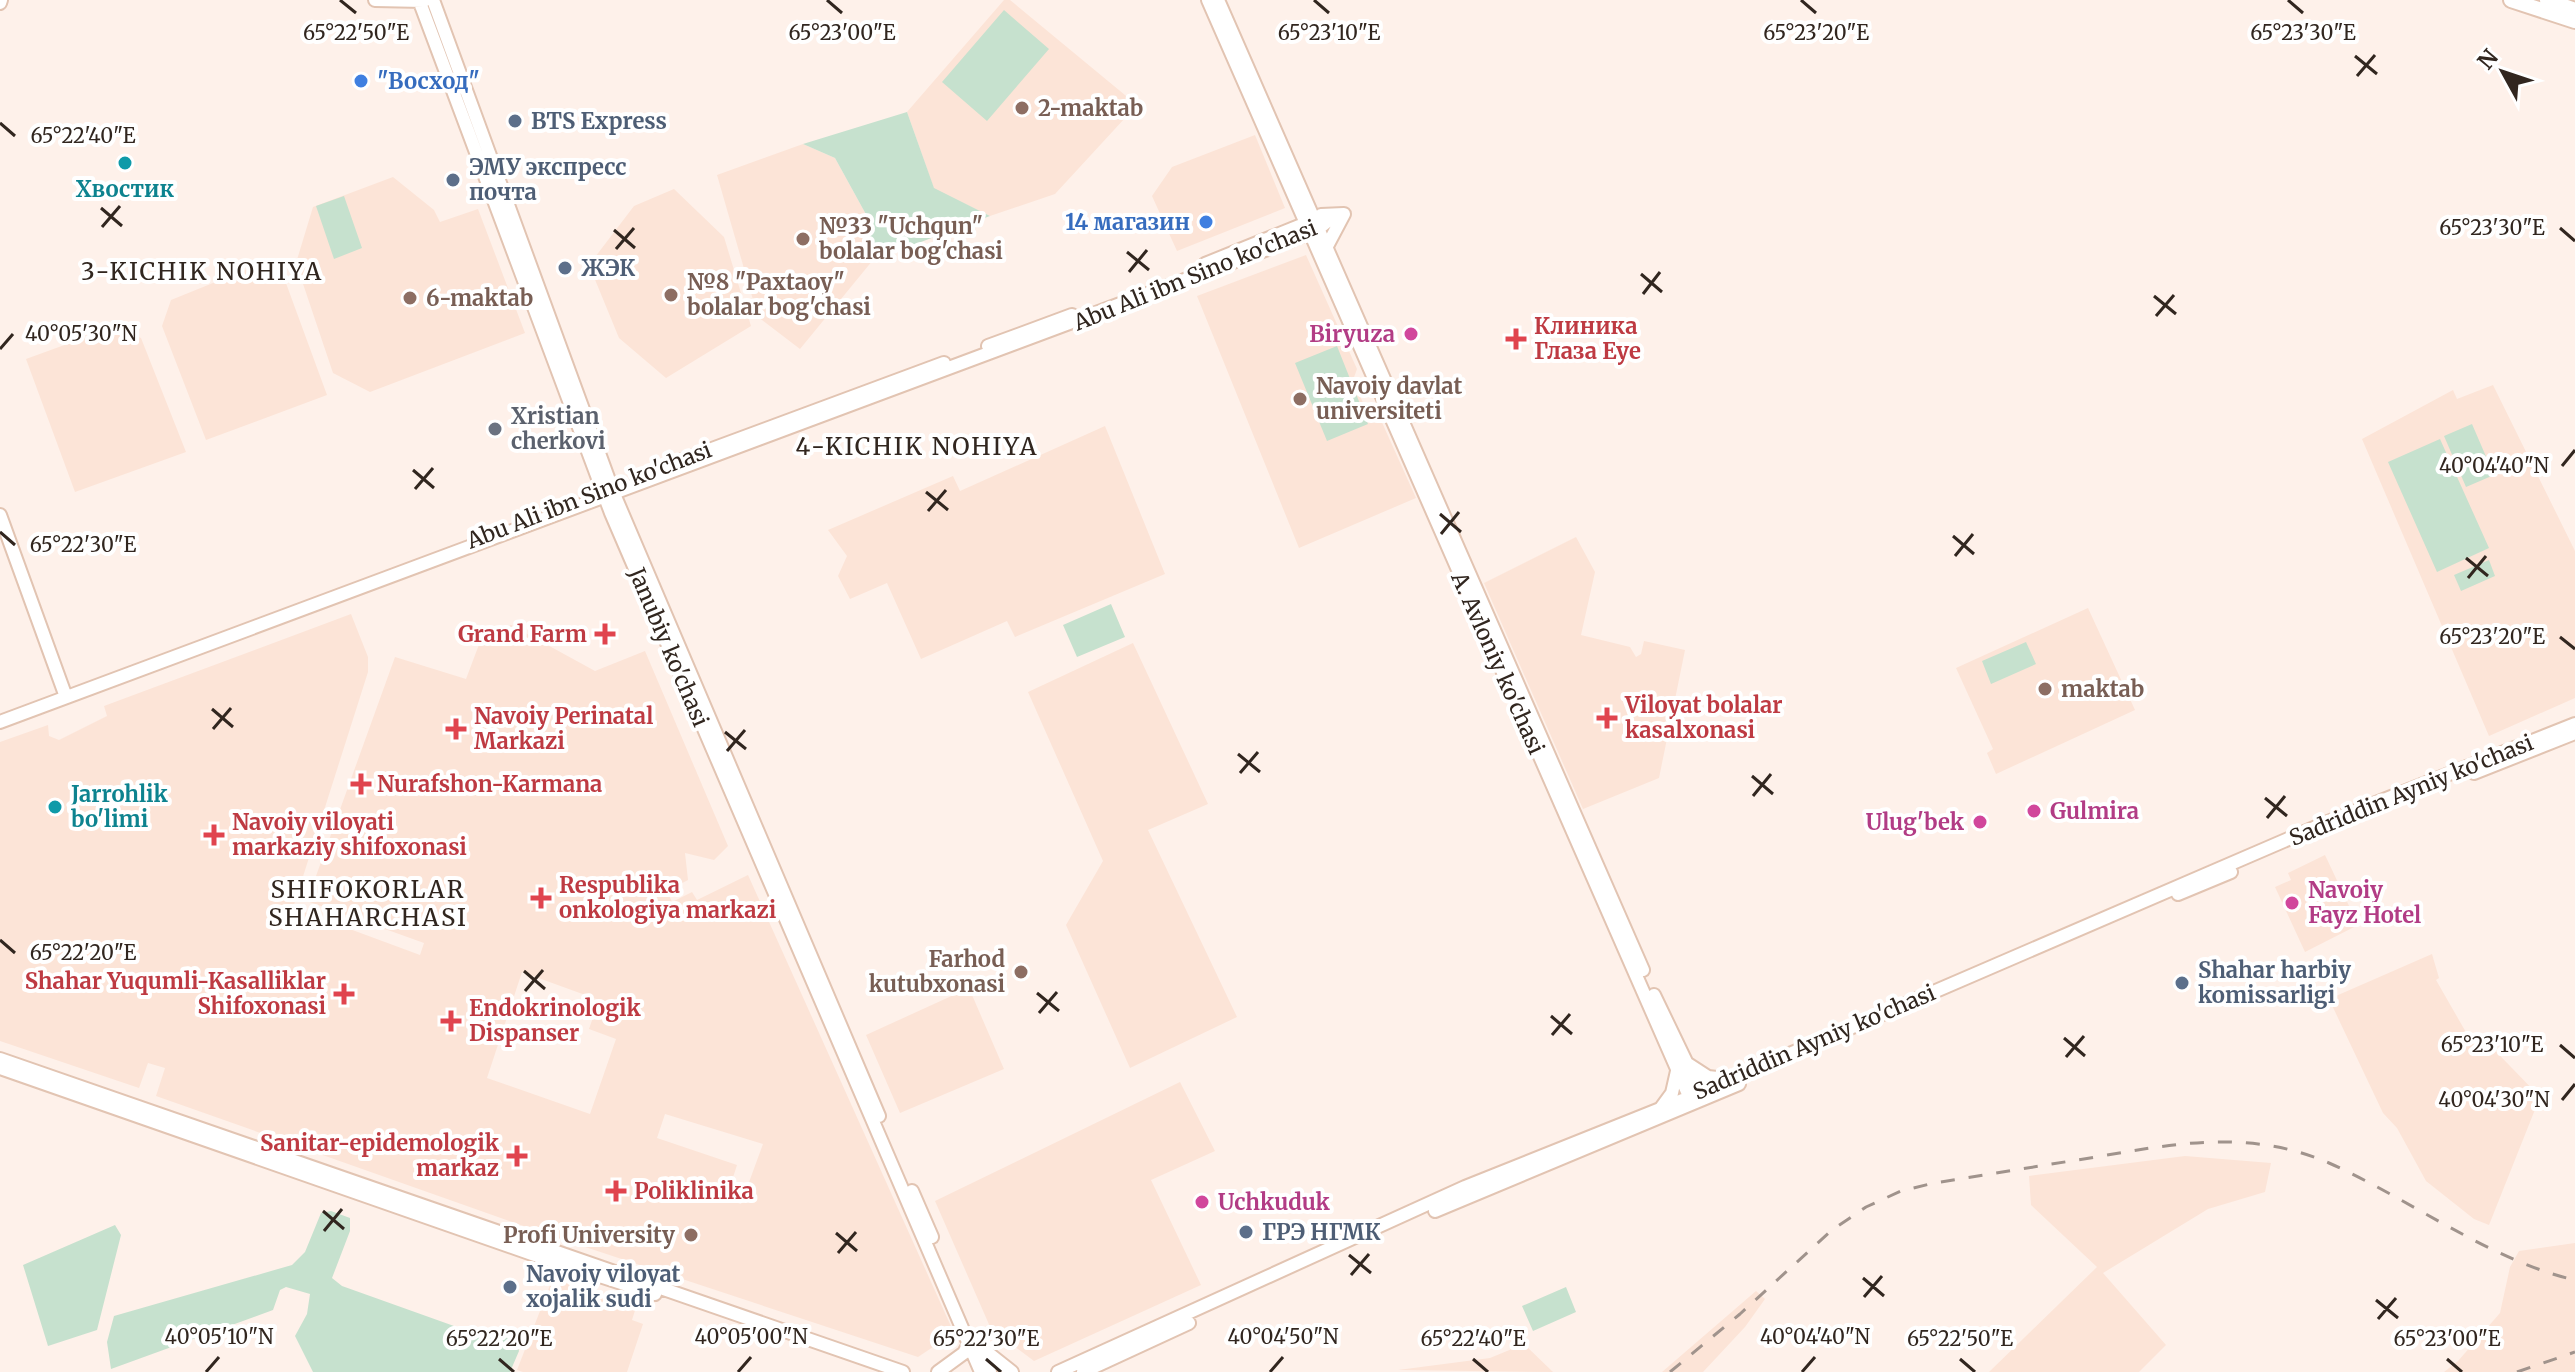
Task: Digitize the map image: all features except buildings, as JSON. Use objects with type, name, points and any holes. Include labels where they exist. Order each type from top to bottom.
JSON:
[{"type":"main road","points":[[375,0],[425,1]]},
{"type":"main road","name":"A. Avloniy ko'chasi","points":[[1208,0],[1304,208]]},
{"type":"main road","name":"A. Avloniy ko'chasi","points":[[1218,0],[1312,227],[1697,1098]]},
{"type":"main road","points":[[2511,0],[2575,21]]},
{"type":"main road","points":[[2547,0],[2575,10]]},
{"type":"main road","name":"Janubiy ko'chasi","points":[[425,1],[608,492],[973,1344],[981,1372]]},
{"type":"main road","points":[[1304,208],[1326,216],[1344,214],[1322,249],[1291,235],[1304,208]]},
{"type":"main road","name":"Abu Ali ibn Sino ko'chasi","points":[[0,714],[65,693],[608,492],[1312,227]]},
{"type":"main road","points":[[0,515],[65,693]]},
{"type":"main road","name":"Abu Ali ibn Sino ko'chasi","points":[[0,722],[65,693]]},
{"type":"main road","name":"Sadriddin Ayniy ko'chasi","points":[[1058,1372],[1465,1187],[1660,1108],[1697,1098],[1729,1080],[2207,873],[2575,724]]},
{"type":"main road","name":"Sadriddin Ayniy ko'chasi","points":[[1083,1372],[1451,1204],[1697,1098],[2325,832],[2575,733]]},
{"type":"main road","points":[[0,1059],[903,1372]]},
{"type":"main road","points":[[1660,1108],[1676,1085],[1682,1066],[1708,1077],[1729,1080]]},
{"type":"main road","points":[[0,1068],[880,1372]]},
{"type":"main road","points":[[938,1372],[973,1344],[1012,1372]]},
{"type":"main road","name":"Janubiy ko'chasi","points":[[973,1344],[990,1372]]},
{"type":"shaded area","name":"2-maktab","points":[[1004,0],[1010,0],[1137,105],[1055,194],[990,216],[934,189],[907,112]]},
{"type":"shaded area","points":[[1255,135],[1285,208],[1177,251],[1152,196],[1172,167]]},
{"type":"shaded area","name":"№33 \"Uchqun\" bolalar bog'chasi","points":[[803,144],[835,158],[868,218],[873,260],[800,349],[758,317],[717,175]]},
{"type":"shaded area","name":"6-maktab","points":[[393,177],[434,210],[440,222],[478,209],[525,333],[370,392],[333,373],[296,263],[313,207]]},
{"type":"shaded area","name":"№8 \"Paxtaoy\" bolalar bog'chasi","points":[[674,189],[724,237],[751,326],[666,378],[619,338],[589,265],[634,206]]},
{"type":"shaded area","name":"Navoiy davlat universiteti","points":[[1306,255],[1357,369],[1353,380],[1371,421],[1380,418],[1416,498],[1299,548],[1197,296]]},
{"type":"shaded area","points":[[255,266],[283,275],[327,395],[206,440],[162,326],[171,300]]},
{"type":"shaded area","points":[[114,327],[141,338],[186,452],[75,492],[26,359]]},
{"type":"shaded area","points":[[2493,385],[2575,551],[2575,698],[2489,736],[2362,439],[2453,390],[2457,399]]},
{"type":"shaded area","points":[[1105,426],[1165,574],[1015,637],[1007,621],[921,659],[887,583],[850,599],[838,576],[847,556],[828,530],[953,476],[960,491]]},
{"type":"shaded area","name":"Viloyat bolalar kasalxonasi","points":[[1576,537],[1595,572],[1581,635],[1630,647],[1636,657],[1641,654],[1644,641],[1685,650],[1659,778],[1583,809],[1484,583]]},
{"type":"shaded area","name":"maktab","points":[[2088,608],[2135,710],[1996,774],[1987,753],[1993,749],[1956,668]]},
{"type":"shaded area","points":[[351,614],[368,657],[368,672],[293,908],[420,955],[424,943],[307,901],[395,657],[466,679],[486,626],[500,631],[511,625],[595,671],[645,651],[728,846],[714,860],[685,853],[688,880],[667,891],[672,902],[692,892],[697,900],[748,875],[954,1333],[918,1357],[549,1235],[156,1096],[165,1068],[148,1063],[139,1088],[0,1041],[0,742],[48,725],[49,736],[59,740],[107,716],[104,706]],"holes":[[[522,972],[599,1000],[589,1029],[616,1039],[590,1114],[487,1078]],[[665,1114],[763,1144],[741,1204],[726,1199],[737,1165],[657,1138]]]},
{"type":"shaded area","points":[[1133,643],[1208,804],[1148,830],[1237,1017],[1130,1068],[1066,925],[1103,861],[1028,692]]},
{"type":"shaded area","points":[[2325,855],[2358,925],[2305,952],[2275,887],[2291,880],[2288,873]]},
{"type":"shaded area","points":[[2432,954],[2439,978],[2436,980],[2471,1041],[2479,1034],[2540,1097],[2489,1225],[2474,1219],[2426,1181],[2397,1128],[2383,1113],[2329,999]]},
{"type":"shaded area","points":[[969,988],[1004,1069],[900,1113],[866,1035]]},
{"type":"shaded area","points":[[1180,1082],[1215,1151],[1151,1180],[1201,1285],[1034,1361],[991,1329],[935,1201]]},
{"type":"shaded area","points":[[2185,1156],[2271,1163],[2265,1192],[2208,1209],[2103,1273],[2166,1345],[2139,1372],[1989,1372],[2097,1267],[2031,1205],[2029,1176]]},
{"type":"shaded area","points":[[2575,1243],[2575,1372],[2444,1372],[2458,1361],[2500,1313],[2510,1267],[2519,1251]]},
{"type":"shaded area","points":[[554,1275],[637,1304],[632,1320],[643,1324],[627,1372],[517,1370]]},
{"type":"shaded area","points":[[1756,1291],[1765,1299],[1745,1327],[1703,1372],[1662,1372]]},
{"type":"shaded area","points":[[1524,1344],[1553,1372],[1398,1370],[1490,1358]]},
{"type":"green space","points":[[1004,10],[1049,49],[987,121],[942,82]]},
{"type":"green space","points":[[907,112],[934,188],[990,216],[873,260],[868,218],[835,158],[803,144]]},
{"type":"green space","points":[[344,196],[362,248],[334,259],[316,206]]},
{"type":"green space","points":[[1337,346],[1368,424],[1327,441],[1295,363]]},
{"type":"green space","points":[[2472,424],[2494,475],[2466,487],[2444,436]]},
{"type":"green space","points":[[2440,439],[2489,548],[2437,572],[2388,462]]},
{"type":"green space","points":[[2489,560],[2495,576],[2461,591],[2454,575]]},
{"type":"green space","points":[[1111,604],[1125,637],[1077,657],[1063,625]]},
{"type":"green space","points":[[2026,642],[2036,664],[1991,684],[1982,661]]},
{"type":"green space","points":[[331,1211],[350,1218],[350,1231],[332,1278],[342,1286],[482,1336],[497,1335],[516,1340],[519,1351],[510,1372],[313,1372],[295,1336],[307,1314],[310,1294],[286,1287],[280,1290],[273,1310],[111,1369],[107,1342],[114,1316],[292,1265],[305,1252],[321,1213]]},
{"type":"green space","points":[[115,1225],[121,1235],[97,1330],[48,1346],[23,1265]]},
{"type":"green space","points":[[1566,1287],[1576,1312],[1533,1331],[1522,1306]]},
{"type":"railway","points":[[1670,1372],[1740,1314],[1832,1230],[1866,1207],[1901,1191],[1934,1183],[2181,1144],[2240,1142],[2299,1152],[2359,1177],[2512,1259],[2575,1280]]},
{"type":"railway","points":[[2517,1372],[2575,1352]]},
{"type":"place","name":"\"Восход\"","points":[[361,81]]},
{"type":"place","name":"2-maktab","points":[[1022,108]]},
{"type":"place","name":"BTS Express","points":[[515,121]]},
{"type":"place","name":"Хвостик","points":[[125,163]]},
{"type":"place","name":"ЭМУ экспресс почта","points":[[453,180]]},
{"type":"place","name":"14 магазин","points":[[1206,222]]},
{"type":"place","name":"№33 \"Uchqun\" bolalar bog'chasi","points":[[803,239]]},
{"type":"place","name":"ЖЭК","points":[[565,268]]},
{"type":"place","name":"№8 \"Paxtaoy\" bolalar bog'chasi","points":[[671,295]]},
{"type":"place","name":"6-maktab","points":[[410,298]]},
{"type":"place","name":"Biryuza","points":[[1411,334]]},
{"type":"place","name":"Клиника Глаза Eye","points":[[1516,339]]},
{"type":"place","name":"Navoiy davlat universiteti","points":[[1300,399]]},
{"type":"place","name":"Xristian cherkovi","points":[[495,429]]},
{"type":"place","name":"Grand Farm","points":[[605,634]]},
{"type":"place","name":"maktab","points":[[2045,689]]},
{"type":"place","name":"Viloyat bolalar kasalxonasi","points":[[1607,718]]},
{"type":"place","name":"Navoiy Perinatal Markazi","points":[[456,729]]},
{"type":"place","name":"Nurafshon-Karmana","points":[[361,784]]},
{"type":"place","name":"Jarrohlik bo'limi","points":[[55,807]]},
{"type":"place","name":"Gulmira","points":[[2034,811]]},
{"type":"place","name":"Ulug'bek","points":[[1980,822]]},
{"type":"place","name":"Navoiy viloyati markaziy shifoxonasi","points":[[214,835]]},
{"type":"place","name":"Respublika onkologiya markazi","points":[[541,898]]},
{"type":"place","name":"Navoiy Fayz Hotel","points":[[2292,903]]},
{"type":"place","name":"Farhod kutubxonasi","points":[[1021,972]]},
{"type":"place","name":"Shahar harbiy komissarligi","points":[[2182,983]]},
{"type":"place","name":"Shahar Yuqumli-Kasalliklar Shifoxonasi","points":[[344,994]]},
{"type":"place","name":"Endokrinologik Dispanser","points":[[451,1021]]},
{"type":"place","name":"Sanitar-epidemologik markaz","points":[[517,1156]]},
{"type":"place","name":"Poliklinika","points":[[616,1191]]},
{"type":"place","name":"Uchkuduk","points":[[1202,1202]]},
{"type":"place","name":"ГРЭ НГМК","points":[[1246,1232]]},
{"type":"place","name":"Profi University","points":[[691,1235]]},
{"type":"place","name":"Navoiy viloyat xojalik sudi","points":[[510,1287]]},
{"type":"district","name":"3-KICHIK NOHIYA","points":[[202,272]]},
{"type":"district","name":"4-KICHIK NOHIYA","points":[[917,447]]},
{"type":"district","name":"SHIFOKORLAR SHAHARCHASI","points":[[368,904]]}]
